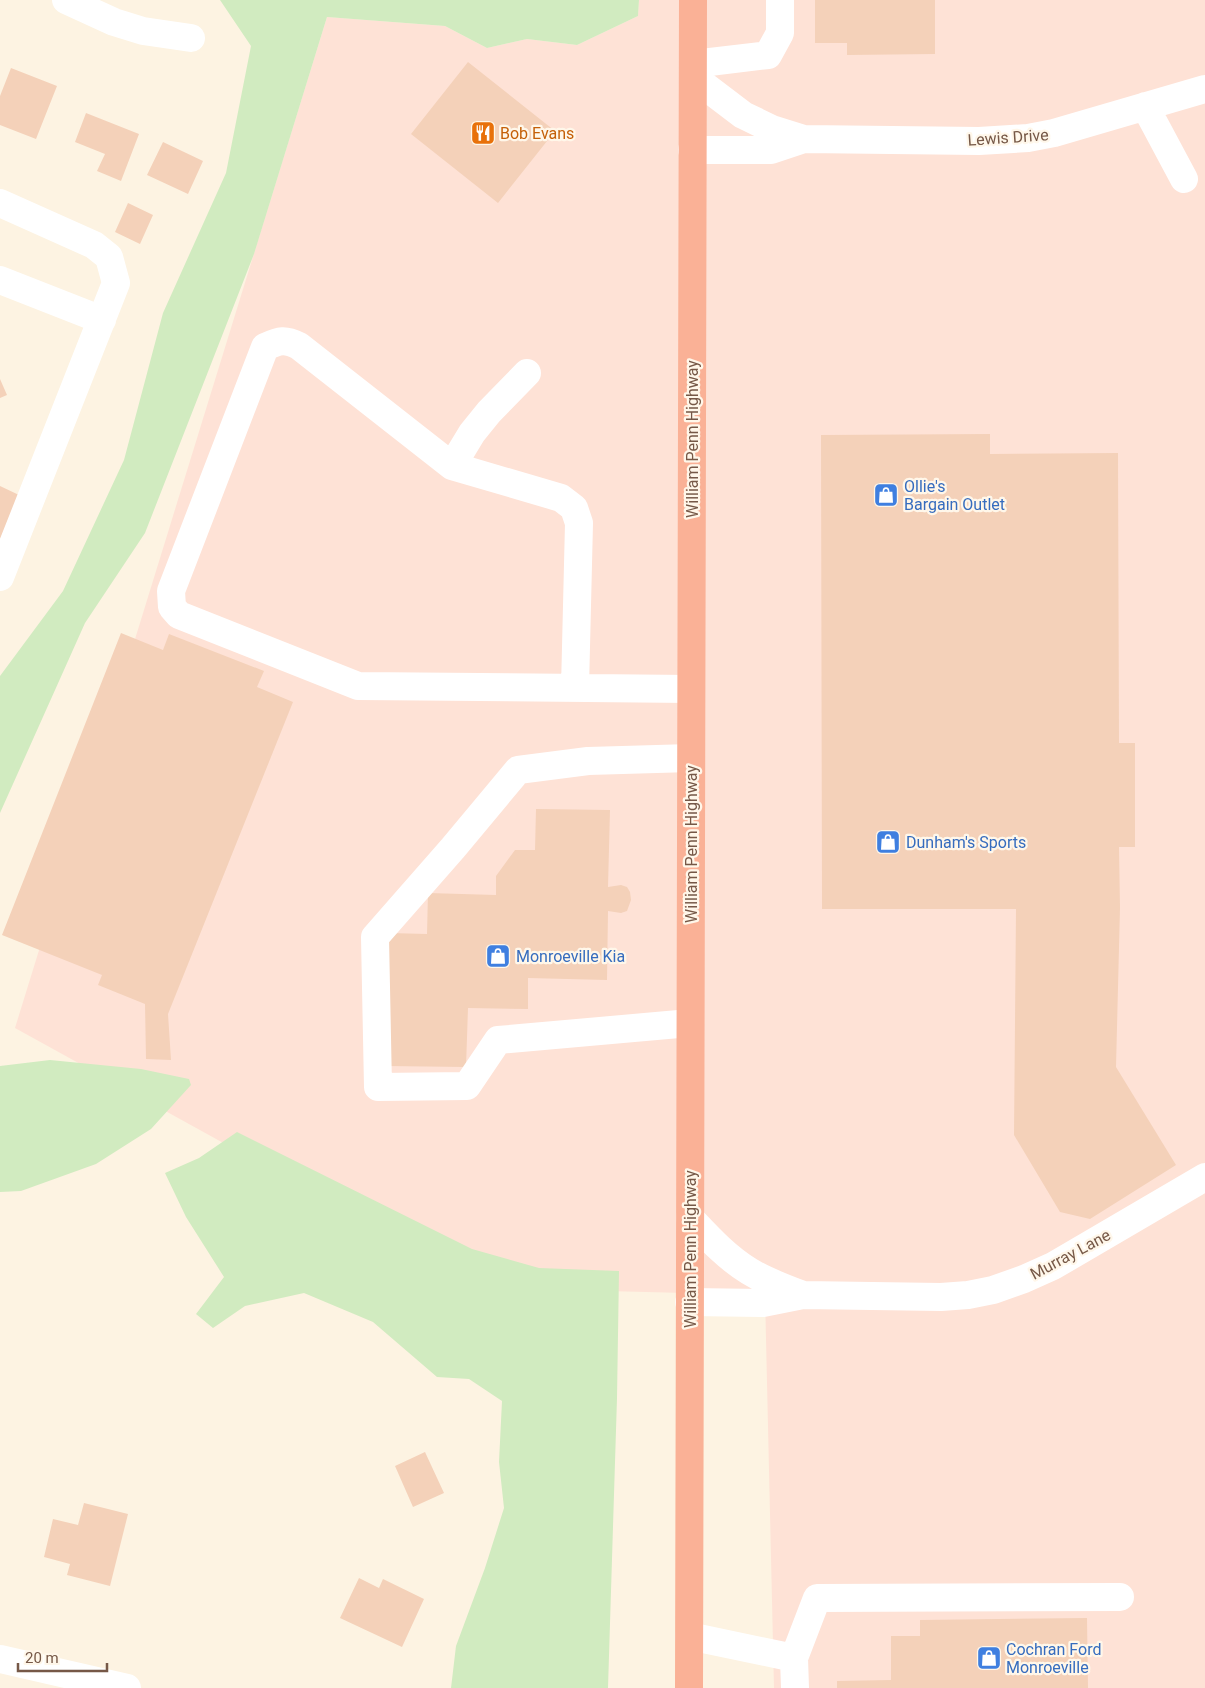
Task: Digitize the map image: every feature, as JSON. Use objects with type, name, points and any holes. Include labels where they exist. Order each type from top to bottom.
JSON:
[{"type":"highway","name":"William Penn Highway","points":[[689,1688],[693,0]]},
{"type":"highway","points":[[678,1688],[689,1636]]},
{"type":"street","points":[[66,0],[114,22],[143,31],[191,38]]},
{"type":"street","points":[[693,70],[768,55],[780,33],[780,0]]},
{"type":"street","name":"Lewis Drive","points":[[693,70],[743,115],[772,129],[804,139],[979,140],[1028,138],[1054,134],[1205,89]]},
{"type":"street","points":[[1145,106],[1184,179]]},
{"type":"street","name":"Lewis Drive","points":[[692,150],[771,150],[804,139]]},
{"type":"street","points":[[0,202],[94,245],[109,257],[116,283],[0,577]]},
{"type":"street","points":[[0,280],[102,320]]},
{"type":"street","points":[[575,688],[579,523],[574,508],[561,498],[452,466],[299,346],[288,340],[275,342],[265,347],[171,591],[172,607],[179,615],[358,686],[575,688],[691,689]]},
{"type":"street","points":[[452,466],[477,426],[527,373]]},
{"type":"street","points":[[690,1023],[498,1040],[466,1086],[378,1086],[375,937],[518,770],[588,761],[691,758]]},
{"type":"street","name":"Murray Lane","points":[[690,1302],[762,1303],[803,1294],[941,1297],[968,1295],[993,1290],[1053,1266],[1205,1177]]},
{"type":"street","name":"Murray Lane","points":[[690,1218],[722,1251],[749,1271],[774,1284],[803,1294]]},
{"type":"street","points":[[795,1688],[794,1658],[817,1598],[1120,1596]]},
{"type":"street","points":[[689,1636],[794,1658]]},
{"type":"street","points":[[0,1659],[127,1688]]},
{"type":"shaded area","points":[[639,0],[1205,0],[1205,1688],[774,1688],[765,1295],[486,1288],[15,1028],[327,17],[445,26],[487,48],[527,39],[577,45],[638,16]]},
{"type":"green space","points":[[220,0],[639,0],[638,16],[577,45],[527,39],[487,48],[445,26],[327,17],[254,254],[145,533],[85,623],[0,813],[0,676],[63,591],[124,460],[163,313],[226,173],[251,46]]},
{"type":"green space","points":[[50,1060],[141,1069],[189,1079],[191,1085],[151,1129],[96,1164],[21,1191],[0,1192],[0,1066]]},
{"type":"green space","points":[[237,1132],[472,1249],[539,1268],[619,1271],[608,1688],[451,1688],[456,1646],[485,1568],[504,1508],[499,1462],[502,1401],[469,1379],[437,1377],[373,1322],[304,1293],[245,1306],[213,1328],[196,1314],[224,1277],[186,1217],[165,1173],[199,1158]]},
{"type":"building","points":[[815,0],[935,0],[935,54],[847,55],[847,43],[815,43]]},
{"type":"building","name":"Bob Evans","points":[[468,62],[555,131],[498,203],[411,134]]},
{"type":"building","points":[[11,68],[57,86],[36,139],[0,125],[0,96]]},
{"type":"building","points":[[86,113],[139,134],[121,181],[97,171],[105,154],[75,142]]},
{"type":"building","points":[[163,142],[203,161],[188,194],[147,175]]},
{"type":"building","points":[[128,203],[153,215],[140,244],[115,232]]},
{"type":"building","points":[[0,379],[7,395],[0,398]]},
{"type":"building","points":[[990,434],[990,454],[1118,453],[1119,743],[1135,743],[1135,847],[1119,847],[1120,908],[1116,1067],[1176,1165],[1090,1219],[1060,1212],[1014,1135],[1016,909],[822,909],[821,435]]},
{"type":"building","points":[[0,486],[19,495],[0,540]]},
{"type":"building","points":[[121,633],[163,650],[169,634],[264,671],[257,687],[293,702],[168,1014],[171,1060],[146,1059],[145,1004],[98,985],[102,975],[2,935]]},
{"type":"building","name":"Monroeville Kia","points":[[536,809],[610,810],[608,887],[621,885],[627,887],[631,900],[627,911],[621,913],[608,911],[607,980],[528,978],[528,1009],[468,1008],[466,1067],[386,1066],[389,933],[427,934],[428,893],[496,895],[496,876],[515,850],[535,850]]},
{"type":"building","points":[[425,1452],[444,1493],[413,1507],[395,1466]]},
{"type":"building","points":[[84,1503],[128,1514],[110,1586],[67,1575],[70,1564],[44,1557],[53,1519],[78,1525]]},
{"type":"building","points":[[359,1578],[379,1588],[383,1579],[424,1599],[402,1647],[340,1618]]},
{"type":"building","name":"Cochran Ford Monroeville","points":[[1087,1618],[1088,1688],[837,1688],[837,1681],[891,1680],[891,1636],[920,1636],[920,1620]]},
{"type":"place","name":"Bob Evans","points":[[483,133]]},
{"type":"place","name":"Ollie's Bargain Outlet","points":[[886,495]]},
{"type":"place","name":"Dunham's Sports","points":[[888,842]]},
{"type":"place","name":"Monroeville Kia","points":[[498,956]]},
{"type":"place","name":"Cochran Ford Monroeville","points":[[989,1658]]}]
